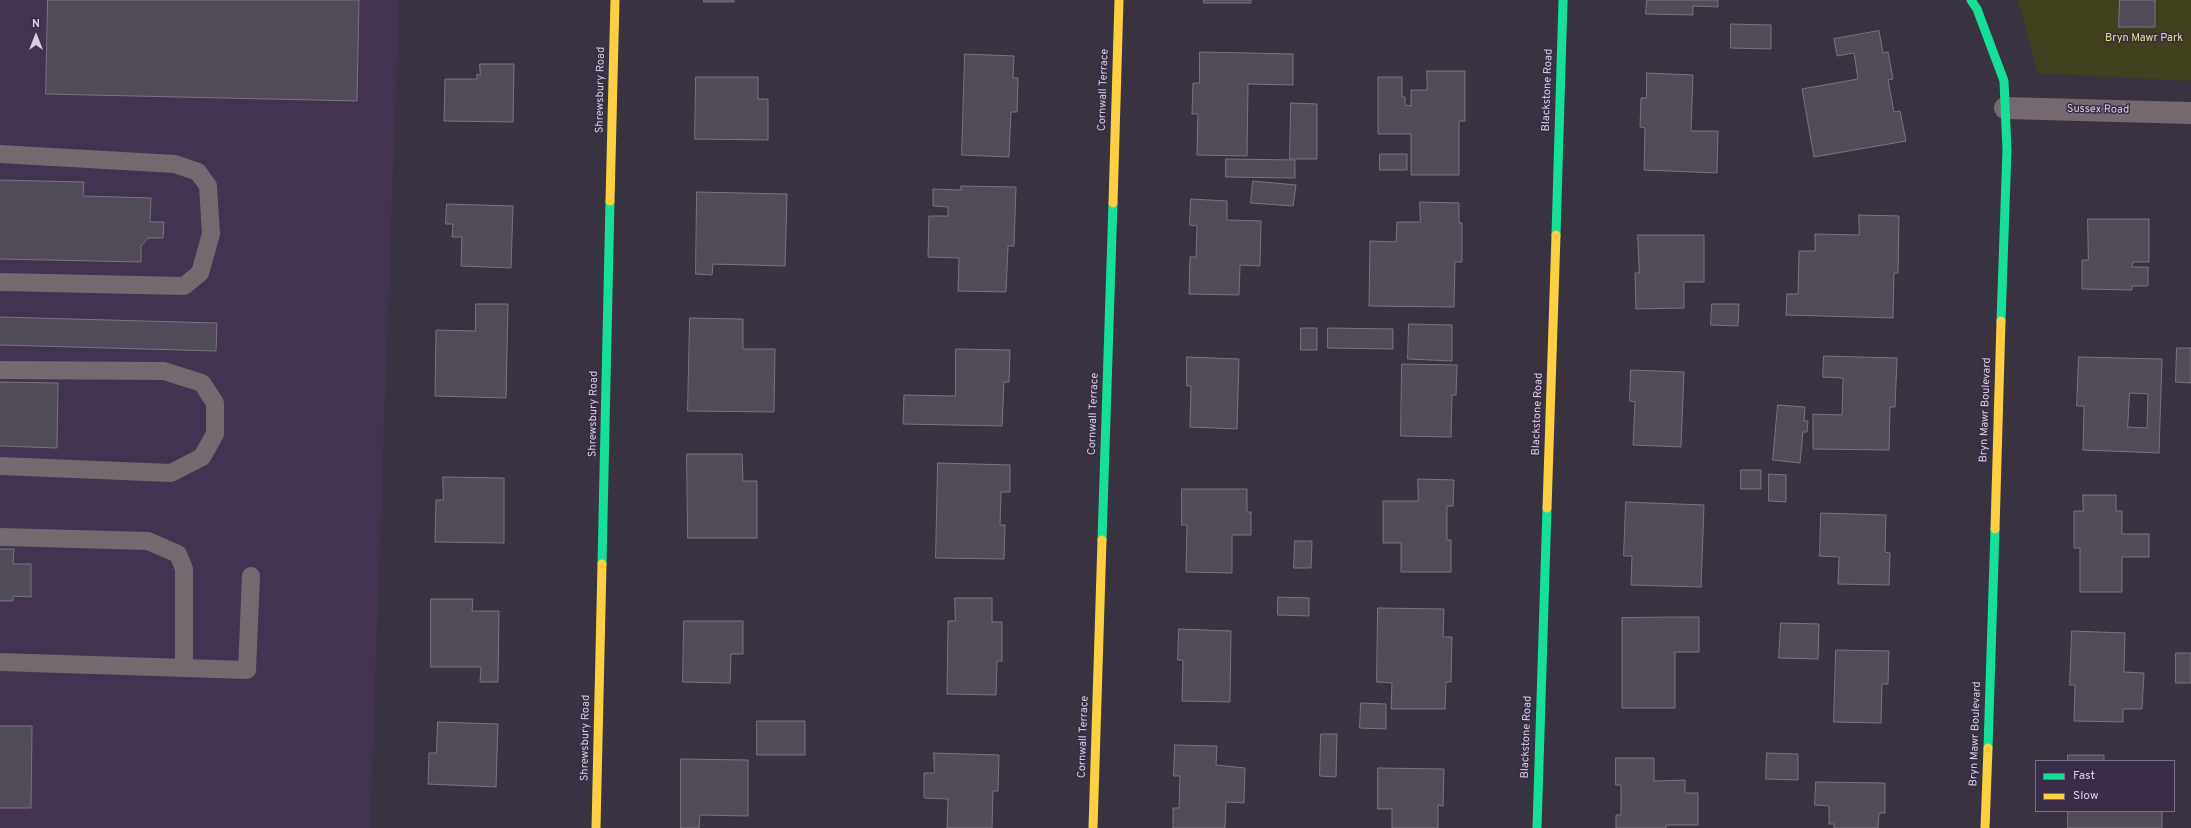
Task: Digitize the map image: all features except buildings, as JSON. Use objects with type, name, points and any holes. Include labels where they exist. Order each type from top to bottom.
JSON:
[{"type":"street","name":"Shrewsbury Road","points":[[596,828],[615,0]]},
{"type":"street","name":"Cornwall Terrace","points":[[1093,828],[1119,0]]},
{"type":"street","name":"Blackstone Road","points":[[1537,828],[1562,0]]},
{"type":"street","name":"Bryn Mawr Boulevard","points":[[1971,0],[1976,9],[2004,81],[2007,150],[1985,828]]},
{"type":"street","name":"Sussex Road","points":[[2005,108],[2191,113]]},
{"type":"lane","points":[[0,154],[176,164],[198,172],[208,186],[211,234],[200,273],[184,286],[0,282]]},
{"type":"lane","points":[[0,370],[164,371],[202,383],[215,403],[215,434],[202,457],[171,473],[0,466]]},
{"type":"lane","points":[[0,537],[148,541],[178,554],[184,569],[184,668]]},
{"type":"lane","points":[[0,662],[248,670],[251,576]]},
{"type":"shaded area","points":[[0,0],[399,0],[370,828],[0,828]]},
{"type":"green space","name":"Bryn Mawr Park","points":[[2018,0],[2191,0],[2191,81],[2038,73]]},
{"type":"traffic: fast","points":[[1556,235],[1563,0]]},
{"type":"traffic: fast","points":[[1971,0],[1977,9],[2004,81],[2007,150],[2001,321]]},
{"type":"traffic: fast","points":[[602,564],[610,201]]},
{"type":"traffic: fast","points":[[1102,540],[1113,203]]},
{"type":"traffic: fast","points":[[1537,828],[1547,508]]},
{"type":"traffic: fast","points":[[1988,748],[1995,529]]},
{"type":"traffic: slow","points":[[610,201],[615,0]]},
{"type":"traffic: slow","points":[[1113,203],[1119,0]]},
{"type":"traffic: slow","points":[[1547,508],[1556,235]]},
{"type":"traffic: slow","points":[[1995,529],[2001,321]]},
{"type":"traffic: slow","points":[[1093,828],[1102,540]]},
{"type":"traffic: slow","points":[[596,828],[602,564]]},
{"type":"traffic: slow","points":[[1985,828],[1988,748]]}]
